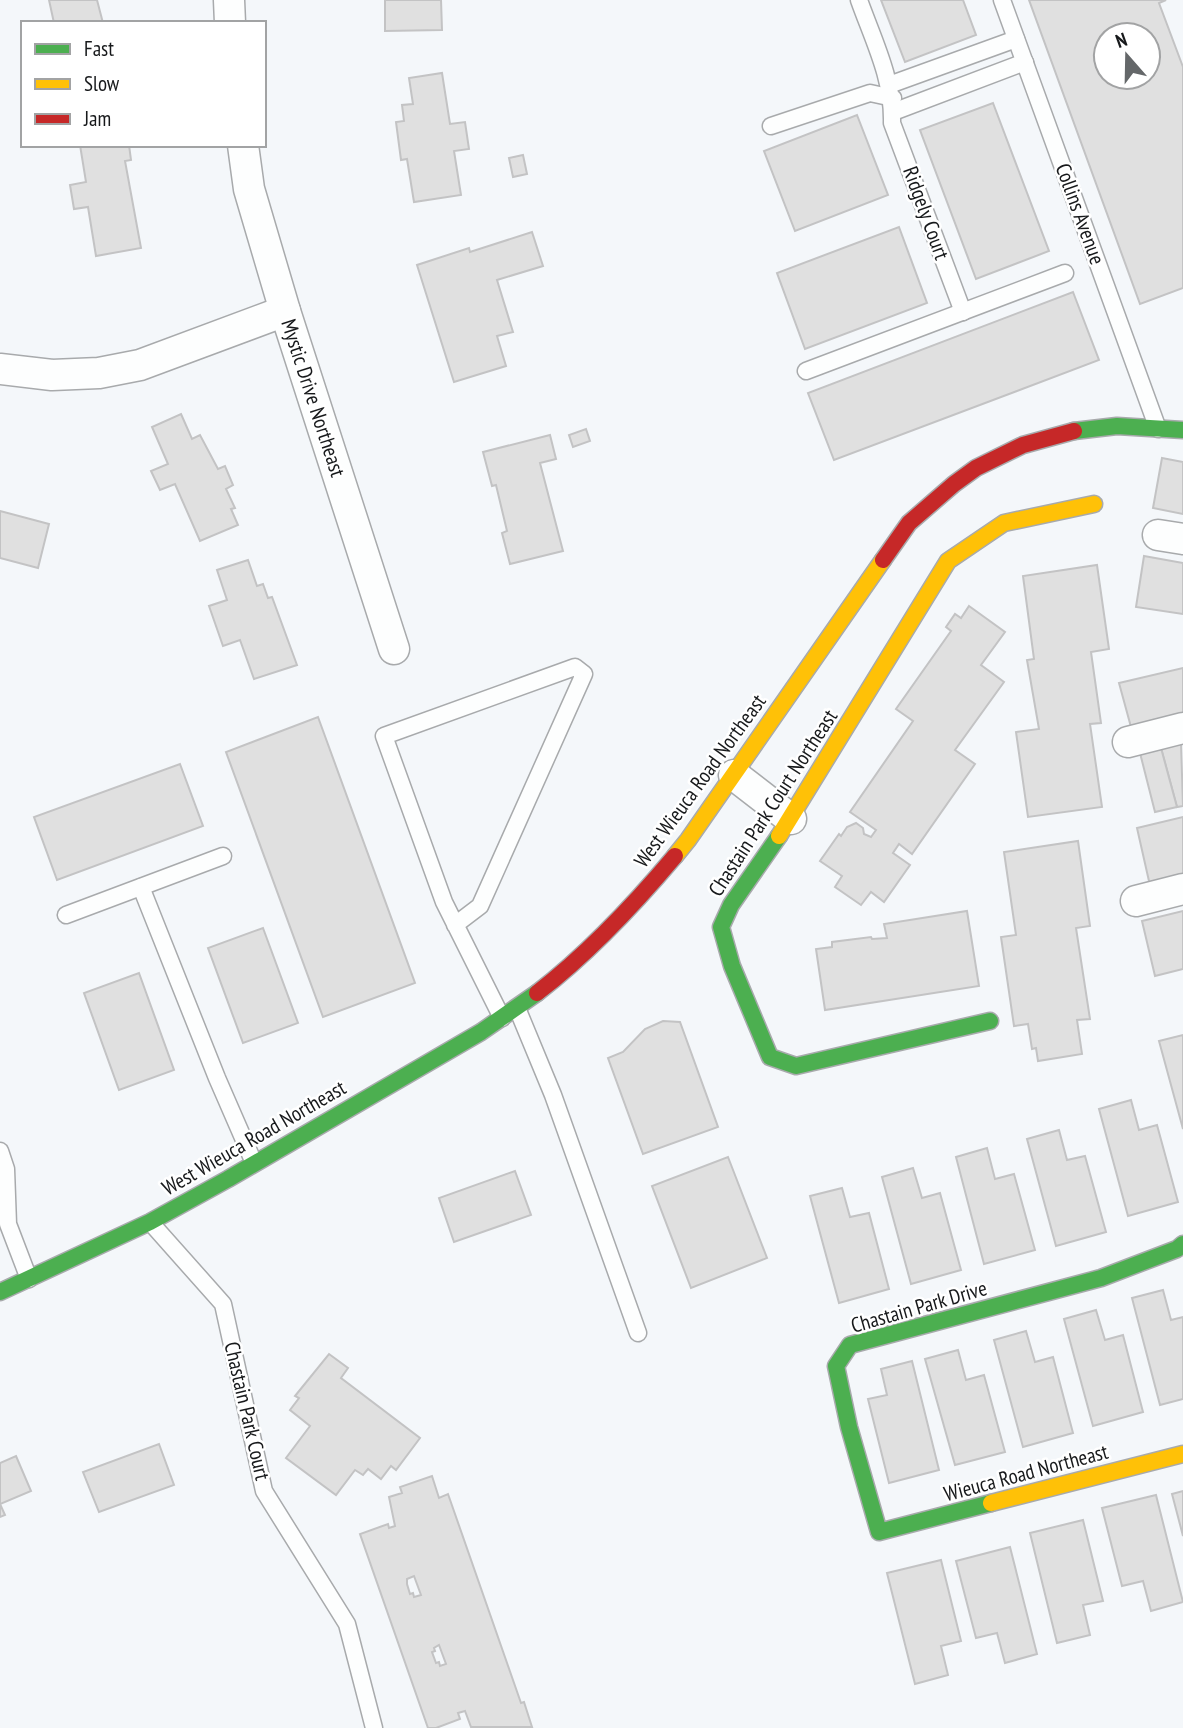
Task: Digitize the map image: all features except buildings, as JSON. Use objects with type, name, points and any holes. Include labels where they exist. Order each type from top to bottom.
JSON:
[{"type":"street","points":[[229,0],[230,21]]},
{"type":"street","name":"Mystic Drive Northeast","points":[[243,147],[249,189],[285,311],[394,649]]},
{"type":"street","points":[[0,369],[52,375],[99,373],[140,365],[285,311]]},
{"type":"street","name":"West Wieuca Road Northeast","points":[[0,1292],[150,1222],[254,1164],[502,1018],[566,971],[635,903],[688,840],[909,523],[941,492],[992,458],[1046,436],[1110,426],[1183,430]]},
{"type":"street","name":"Chastain Park Court Northeast","points":[[990,1021],[796,1066],[770,1057],[732,966],[721,927],[731,905],[791,819],[948,561],[1004,523],[1094,504]]},
{"type":"street","points":[[1128,742],[1183,727]]},
{"type":"street","points":[[734,775],[791,819]]},
{"type":"street","points":[[1136,901],[1183,890]]},
{"type":"street","name":"Chastain Park Drive","points":[[879,1532],[849,1427],[836,1366],[850,1345],[1101,1278],[1177,1249],[1183,1244]]},
{"type":"street","name":"Wieuca Road Northeast","points":[[879,1532],[1183,1454]]},
{"type":"lane","name":"Ridgely Court","points":[[859,0],[892,98],[892,123],[963,312]]},
{"type":"lane","name":"Collins Avenue","points":[[1002,0],[1157,429]]},
{"type":"lane","points":[[892,98],[1016,39]]},
{"type":"lane","points":[[771,126],[870,93],[892,98],[1025,62]]},
{"type":"lane","points":[[806,371],[1065,274]]},
{"type":"lane","points":[[455,925],[480,906],[584,674],[575,667],[384,736],[444,902],[455,925],[502,1018]]},
{"type":"lane","points":[[66,915],[223,856]]},
{"type":"lane","points":[[141,887],[254,1164]]},
{"type":"lane","points":[[517,1008],[552,1095],[638,1334]]},
{"type":"lane","points":[[0,1151],[6,1169],[8,1224],[29,1279]]},
{"type":"lane","name":"Chastain Park Court","points":[[150,1222],[223,1304],[264,1491],[347,1623],[374,1728]]},
{"type":"traffic: fast","points":[[1074,431],[1117,426],[1183,430]]},
{"type":"traffic: fast","points":[[779,836],[731,905],[721,927],[732,966],[770,1057],[796,1066],[990,1021]]},
{"type":"traffic: fast","points":[[0,1292],[150,1222],[228,1179],[481,1032],[537,993]]},
{"type":"traffic: fast","points":[[991,1503],[879,1532],[849,1427],[836,1366],[850,1345],[1101,1278],[1177,1249],[1183,1244]]},
{"type":"traffic: slow","points":[[779,836],[948,561],[1004,523],[1094,504]]},
{"type":"traffic: slow","points":[[675,856],[883,560]]},
{"type":"traffic: slow","points":[[991,1503],[1183,1454]]},
{"type":"traffic: jam","points":[[883,560],[909,523],[976,468],[1023,445],[1074,431]]},
{"type":"traffic: jam","points":[[537,993],[575,962],[610,928],[675,856]]}]
